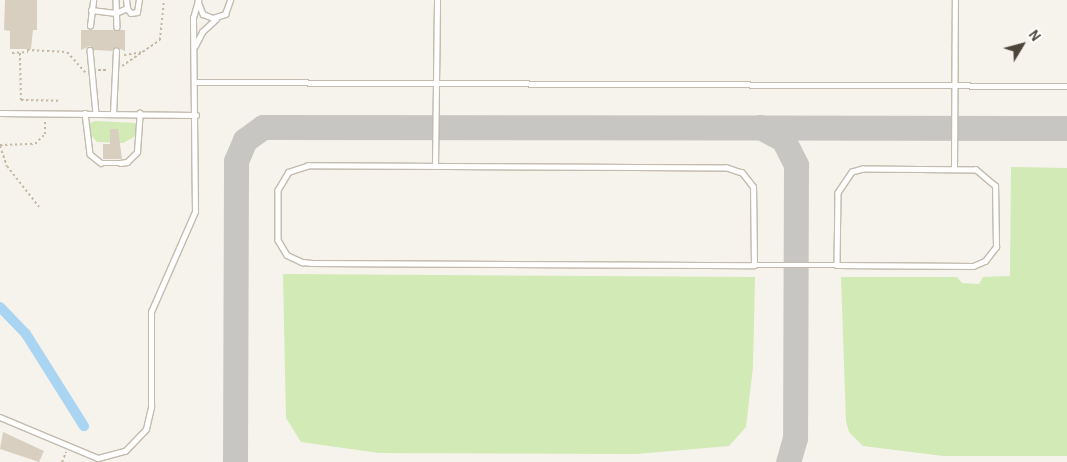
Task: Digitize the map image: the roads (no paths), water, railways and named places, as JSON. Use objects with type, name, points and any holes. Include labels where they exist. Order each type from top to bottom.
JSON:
[{"type":"lane","points":[[90,26],[93,0]]},
{"type":"lane","points":[[116,0],[117,27]]},
{"type":"lane","points":[[126,0],[127,8],[131,13],[138,12],[139,0]]},
{"type":"lane","points":[[198,0],[204,14],[219,18]]},
{"type":"lane","points":[[0,417],[90,457],[113,456],[131,447],[146,429],[151,407],[151,312],[195,212],[196,82],[193,18],[198,0]]},
{"type":"lane","points":[[195,47],[202,32],[229,9],[230,0]]},
{"type":"lane","points":[[435,166],[437,0]]},
{"type":"lane","points":[[954,169],[955,0]]},
{"type":"lane","points":[[91,10],[116,13],[127,8]]},
{"type":"lane","points":[[90,50],[96,114]]},
{"type":"lane","points":[[113,114],[116,51]]},
{"type":"lane","points":[[196,82],[1067,86]]},
{"type":"lane","points":[[0,113],[196,114]]},
{"type":"lane","points":[[85,114],[90,154],[101,163],[127,162],[137,152],[140,114]]},
{"type":"lane","points":[[754,265],[753,187],[747,177],[733,169],[435,166],[294,169],[283,178],[278,190],[281,248],[294,259],[312,262],[754,265],[973,266],[985,262],[997,242],[995,186],[982,172],[954,169],[863,169],[848,175],[838,193],[837,265]]},
{"type":"waterway","points":[[0,307],[26,334],[84,426]]}]
